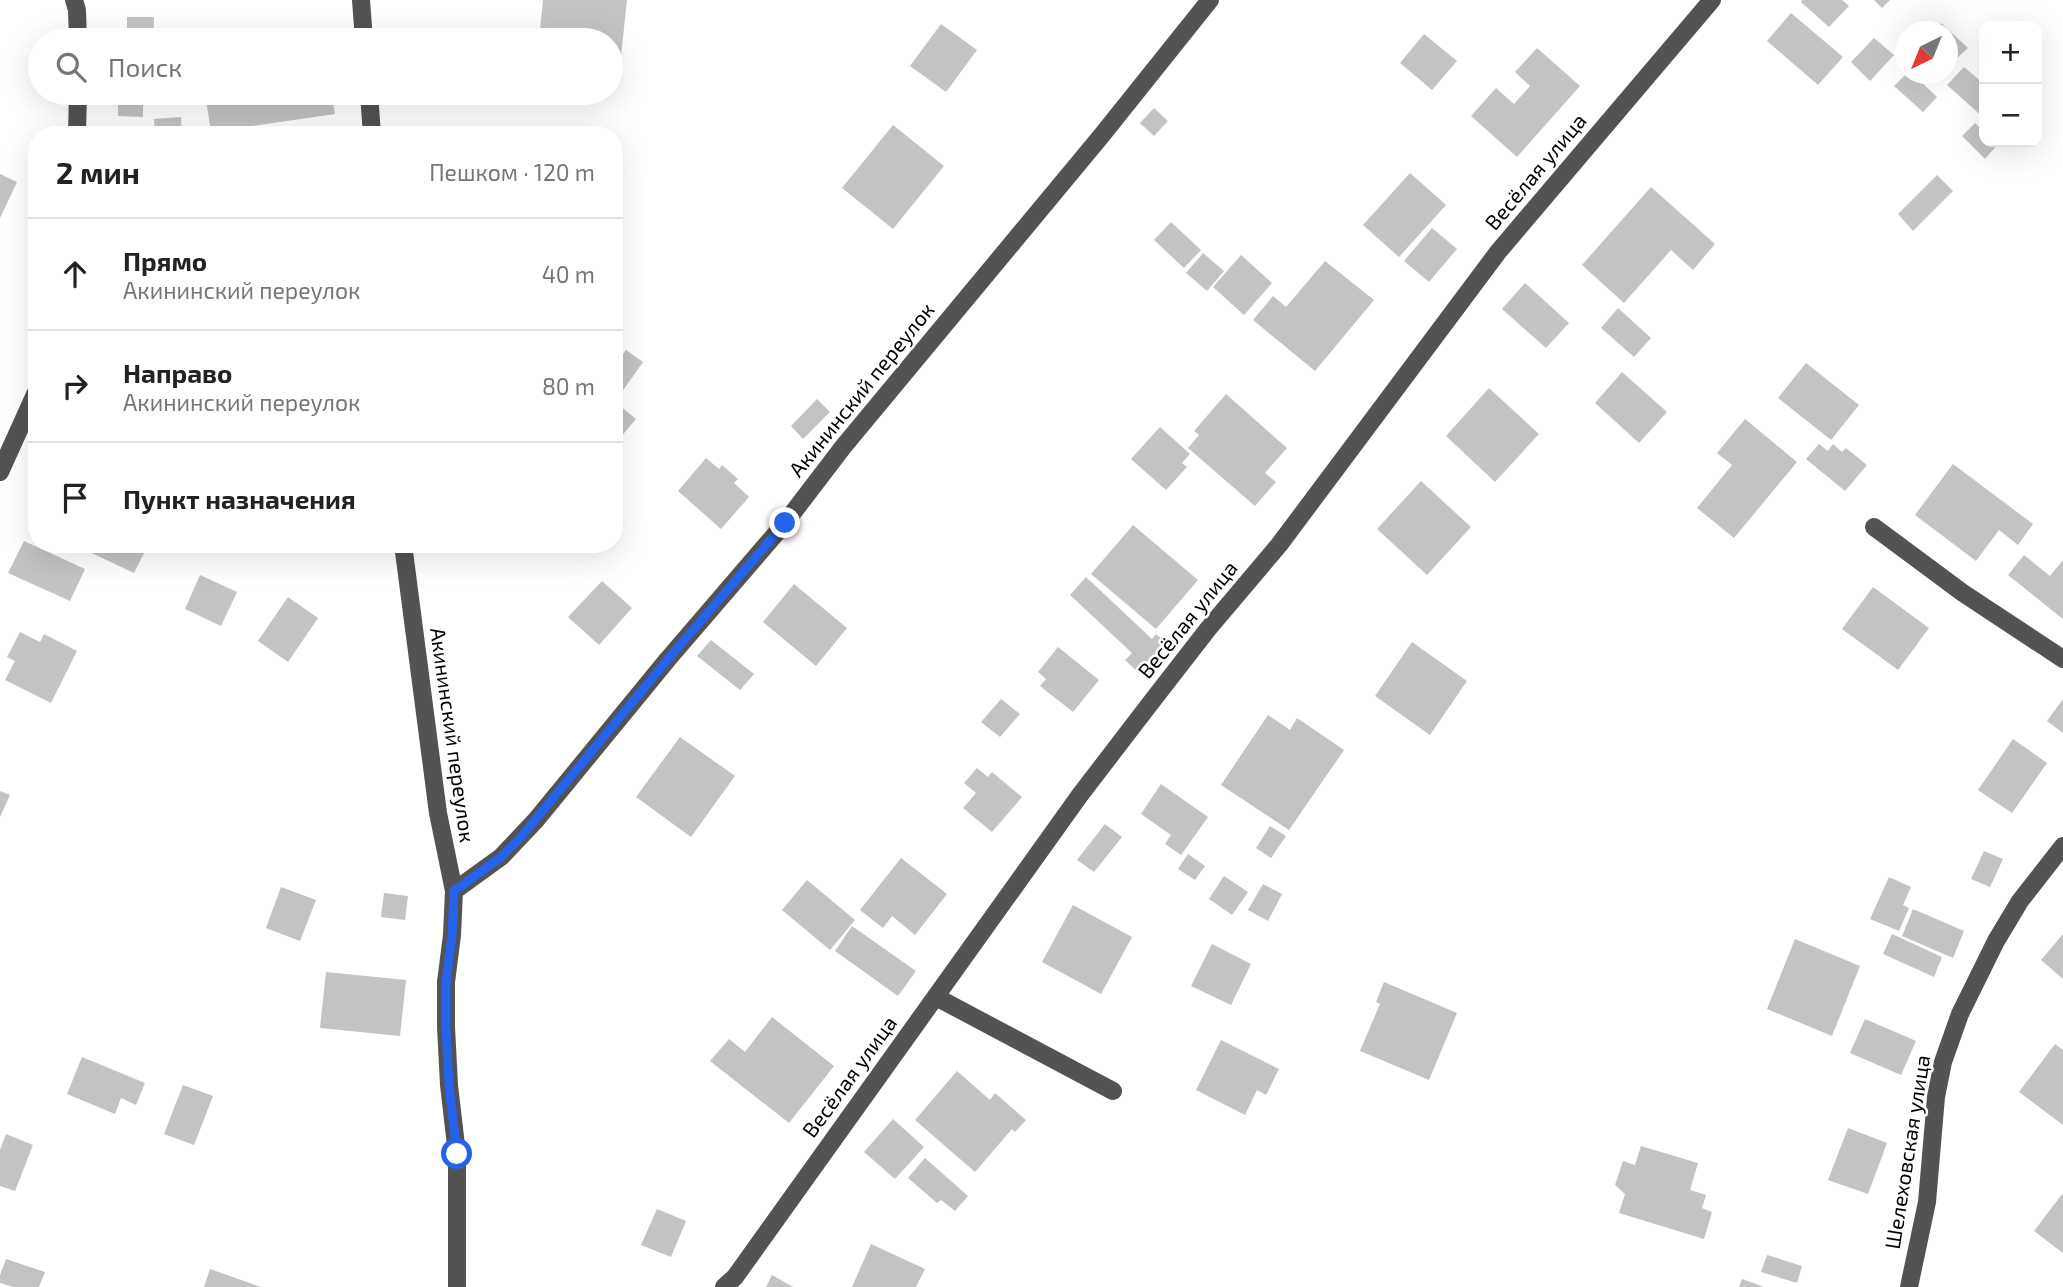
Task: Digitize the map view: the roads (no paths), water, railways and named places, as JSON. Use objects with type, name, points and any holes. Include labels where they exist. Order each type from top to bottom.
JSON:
[{"type":"street","points":[[74,0],[78,28]]},
{"type":"street","points":[[361,0],[363,28]]},
{"type":"street","name":"Акининский переулок","points":[[454,891],[501,857],[536,820],[668,659],[785,523],[843,447],[1094,145],[1210,0]]},
{"type":"street","name":"Весёлая улица","points":[[724,1287],[735,1277],[1080,795],[1208,629],[1279,545],[1498,252],[1712,0]]},
{"type":"street","points":[[77,126],[78,105]]},
{"type":"street","points":[[370,105],[371,126]]},
{"type":"street","points":[[0,472],[28,410]]},
{"type":"street","points":[[1874,527],[1963,593],[2063,659]]},
{"type":"street","name":"Акининский переулок","points":[[403,553],[437,801],[454,891],[446,982],[446,1027],[457,1154],[457,1287]]},
{"type":"street","name":"Шелеховская улица","points":[[1909,1287],[1927,1202],[1936,1097],[1943,1062],[1960,1014],[1996,941],[2020,901],[2063,846]]},
{"type":"street","points":[[936,997],[1113,1091]]}]
